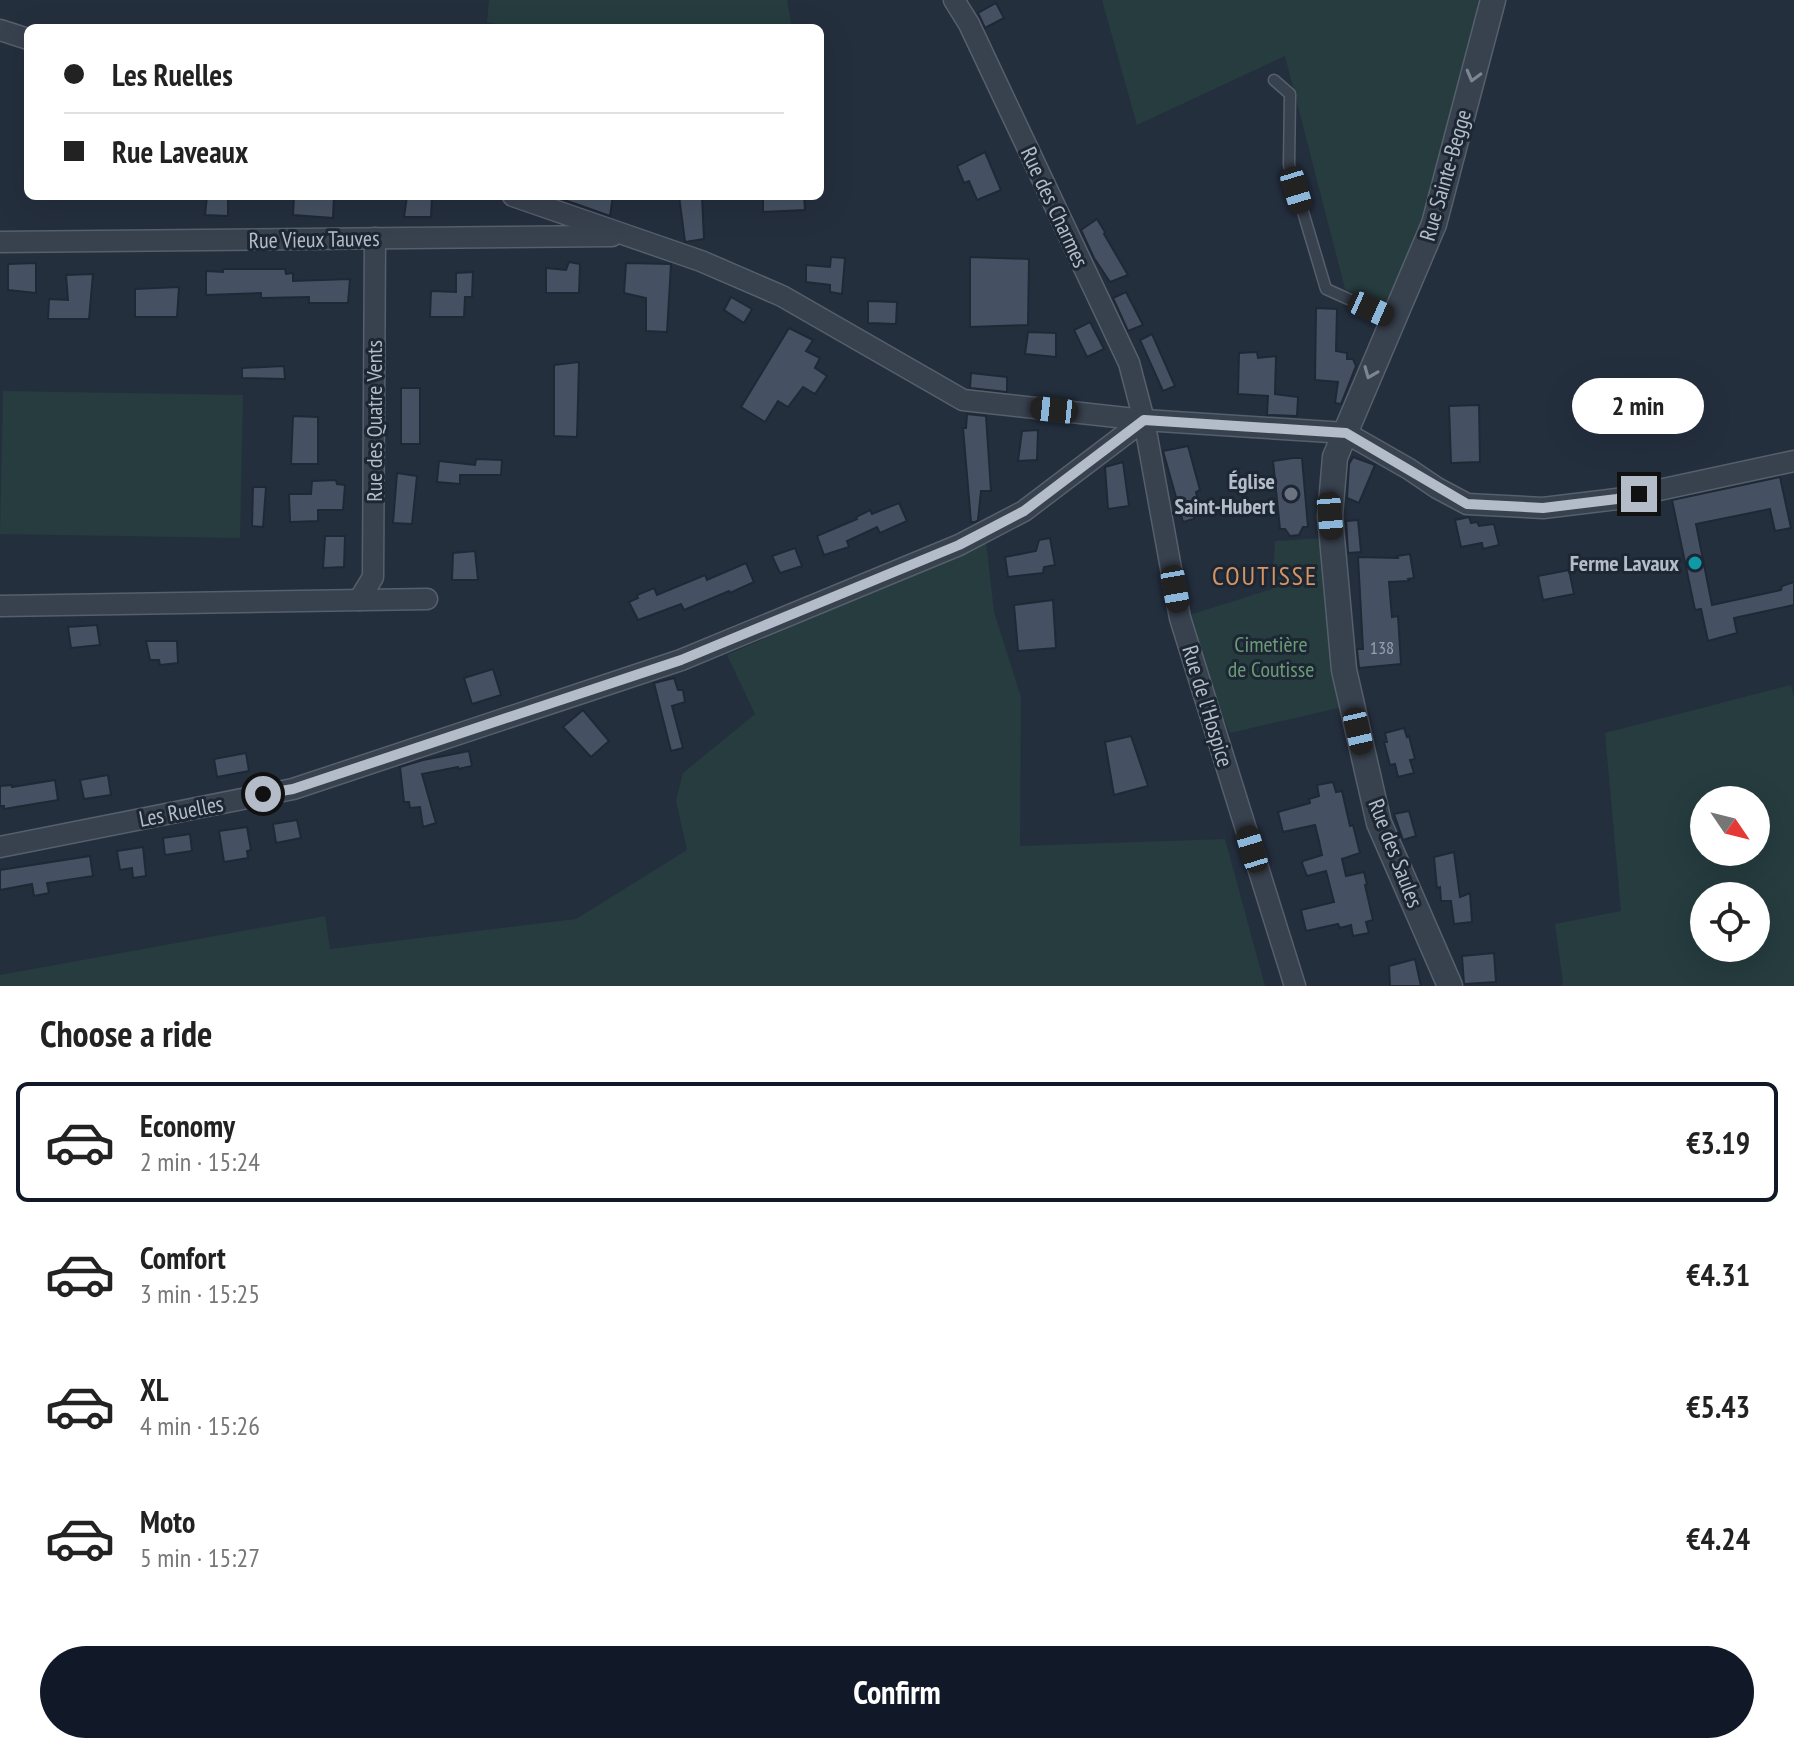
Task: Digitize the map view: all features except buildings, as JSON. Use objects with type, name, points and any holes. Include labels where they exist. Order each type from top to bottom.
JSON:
[{"type":"street","name":"Rue des Charmes","points":[[954,0],[969,24],[1129,363],[1144,420]]},
{"type":"street","name":"Rue Sainte-Begge","points":[[1346,433],[1434,224],[1493,0]]},
{"type":"street","points":[[0,30],[24,38]]},
{"type":"street","name":"Rue Vieux Tauves","points":[[524,200],[701,261],[782,296],[963,400],[1144,420],[1346,433]]},
{"type":"street","name":"Rue Vieux Tauves","points":[[0,242],[627,236]]},
{"type":"street","name":"Rue des Quatre Vents","points":[[359,600],[373,577],[375,238]]},
{"type":"street","name":"Les Ruelles","points":[[0,847],[293,789],[681,660],[959,545],[1024,511],[1144,420]]},
{"type":"street","name":"Rue de l'Hospice","points":[[1144,420],[1180,618],[1295,986]]},
{"type":"street","points":[[1346,433],[1467,504],[1543,508],[1617,499],[1794,461]]},
{"type":"street","name":"Rue des Saules","points":[[1346,433],[1335,457],[1330,516],[1344,670],[1379,823],[1450,986]]},
{"type":"street","points":[[0,606],[427,599]]},
{"type":"lane","points":[[1274,80],[1290,94],[1289,165],[1326,289],[1393,319]]},
{"type":"green space","points":[[489,0],[787,0],[791,24],[497,24],[487,22]]},
{"type":"green space","points":[[1102,0],[1493,0],[1396,312],[1345,289],[1285,56],[1137,125]]},
{"type":"green space","points":[[3,391],[243,395],[240,538],[0,534]]},
{"type":"green space","name":"Cimetière de Coutisse","points":[[1325,538],[1343,707],[1230,733],[1180,618],[1272,589],[1275,541]]},
{"type":"green space","points":[[986,541],[994,612],[1021,697],[1020,846],[1225,839],[1265,986],[0,986],[0,975],[325,916],[330,949],[576,919],[687,850],[676,801],[683,773],[755,714],[727,655]]},
{"type":"green space","points":[[1791,685],[1794,698],[1794,986],[1561,986],[1555,924],[1621,911],[1605,733]]},
{"type":"place","name":"Église Saint-Hubert","points":[[1291,494]]},
{"type":"place","name":"Ferme Lavaux","points":[[1695,563]]},
{"type":"district","name":"COUTISSE","points":[[1265,576]]},
{"type":"route","points":[[263,794],[293,789],[681,660],[959,545],[1024,511],[1144,420],[1346,433],[1467,504],[1543,508],[1639,494]]}]
